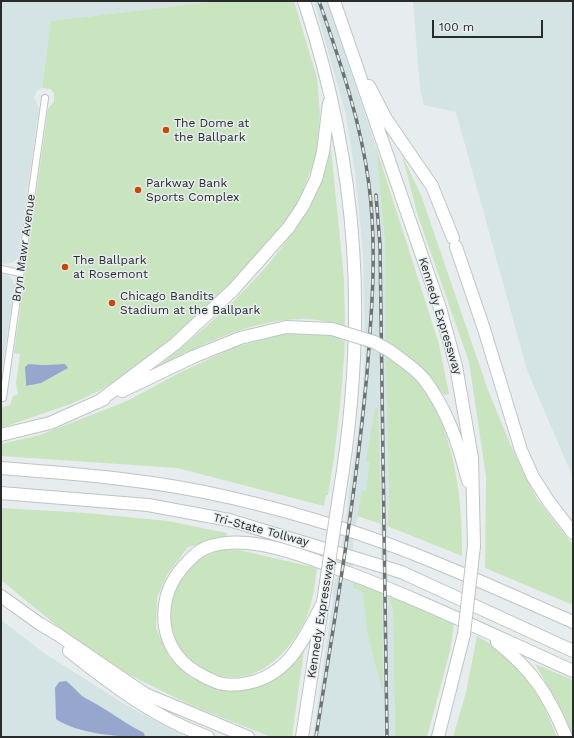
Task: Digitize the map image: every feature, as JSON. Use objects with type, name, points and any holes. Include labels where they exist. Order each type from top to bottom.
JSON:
[{"type":"highway","name":"Kennedy Expressway","points":[[303,735],[352,403],[356,293],[350,200],[341,144],[330,92],[304,1]]},
{"type":"highway","name":"Kennedy Expressway","points":[[334,1],[440,308],[455,358],[470,440],[474,520],[471,590],[464,634],[438,737]]},
{"type":"highway","points":[[350,49],[386,119],[432,186],[484,329],[521,450],[533,477],[549,502],[573,534]]},
{"type":"highway","points":[[98,402],[175,344],[233,290],[289,227],[303,206],[316,179],[323,152],[330,92]]},
{"type":"highway","points":[[1,434],[50,423],[193,357],[240,338],[286,327],[332,329],[374,342],[411,366],[423,379],[437,400],[449,423],[465,469],[474,520]]},
{"type":"highway","name":"Tri-State Tollway","points":[[1,468],[107,476],[172,486],[232,498],[310,518],[434,561],[573,622]]},
{"type":"highway","name":"Tri-State Tollway","points":[[1,493],[148,505],[229,520],[401,572],[573,651]]},
{"type":"highway","points":[[323,603],[304,638],[286,664],[265,678],[242,684],[218,683],[195,672],[183,662],[174,651],[168,635],[164,617],[166,597],[172,579],[194,556],[207,548],[219,544],[247,543],[269,547],[337,568],[402,592],[573,671]]},
{"type":"highway","points":[[1,596],[40,624],[58,634],[145,694],[248,737]]},
{"type":"highway","points":[[40,624],[54,639],[129,698],[191,731],[208,737]]},
{"type":"highway","points":[[482,630],[527,668],[542,689],[566,737]]},
{"type":"street","name":"Bryn Mawr Avenue","points":[[3,398],[45,98]]},
{"type":"street","points":[[1,269],[20,273]]},
{"type":"shaded area","points":[[1,1],[219,1],[51,21],[42,88],[37,91],[34,97],[39,108],[18,257],[14,262],[6,264],[1,263]]},
{"type":"shaded area","points":[[314,1],[327,1],[376,147],[385,245],[389,501],[387,512],[388,593],[393,612],[395,737],[313,737],[333,600],[333,588],[335,579],[337,578],[349,498],[360,417],[365,358],[363,253],[355,172],[345,111]],"holes":[[[360,502],[380,510],[382,590],[353,580],[353,541]]]},
{"type":"shaded area","points":[[413,1],[573,1],[573,478],[527,370],[456,112],[424,105],[420,89]]},
{"type":"shaded area","points":[[1,274],[8,275],[13,280],[14,287],[1,378]]},
{"type":"shaded area","points":[[1,620],[47,655],[126,705],[186,737],[1,737]]},
{"type":"green space","name":"Parkway Bank Sports Complex","points":[[219,1],[294,1],[317,78],[320,114],[316,157],[298,203],[275,234],[239,275],[186,328],[138,367],[99,391],[71,404],[1,428],[1,408],[10,405],[13,396],[18,394],[16,383],[20,354],[14,353],[48,109],[54,101],[54,93],[50,89],[42,88],[51,21]],"holes":[[[65,364],[30,386],[26,386],[26,365]]]},
{"type":"green space","points":[[376,147],[439,344],[449,394],[444,395],[417,363],[386,343],[385,245]]},
{"type":"green space","points":[[331,149],[344,279],[345,327],[311,319],[260,324],[224,336],[153,370],[201,331],[225,309],[248,287],[269,263],[289,238],[306,212],[322,180]]},
{"type":"green space","points":[[402,155],[421,195],[488,390],[511,446],[537,499],[573,545],[573,605],[485,568],[486,477],[469,362],[417,213]]},
{"type":"green space","points":[[318,333],[341,336],[341,340],[345,341],[337,438],[328,495],[326,495],[324,506],[177,468],[1,456],[1,444],[40,435],[127,401],[181,372],[235,347],[283,334]]},
{"type":"green space","points":[[386,355],[414,375],[430,398],[440,419],[454,463],[458,487],[461,510],[462,556],[387,526],[389,501]]},
{"type":"green space","points":[[375,408],[378,408],[381,524],[357,516],[362,491],[366,491],[370,462],[366,461]]},
{"type":"green space","points":[[1,508],[87,513],[168,521],[227,533],[226,538],[188,547],[167,575],[157,598],[156,628],[169,657],[191,678],[209,685],[226,689],[291,664],[304,650],[292,737],[271,737],[190,705],[118,669],[57,626],[1,580]]},
{"type":"green space","points":[[219,550],[239,550],[317,568],[311,604],[307,616],[298,632],[288,647],[275,660],[261,670],[246,676],[229,677],[212,673],[194,663],[184,654],[177,643],[172,630],[170,618],[171,604],[174,592],[180,580],[188,569],[195,563]]},
{"type":"green space","points":[[353,580],[382,590],[383,693],[367,631],[363,592],[354,588]]},
{"type":"green space","points":[[388,593],[454,624],[450,651],[427,737],[395,737],[393,612]]},
{"type":"green space","points":[[477,636],[506,654],[523,672],[537,692],[557,737],[453,737],[466,692]]},
{"type":"green space","points":[[535,664],[573,680],[573,737],[571,737],[553,695]]},
{"type":"water","points":[[28,364],[65,364],[68,368],[41,383],[26,386],[25,367]]},
{"type":"water","points":[[66,681],[84,698],[102,707],[144,733],[145,737],[99,734],[76,728],[56,719],[55,688],[59,682]]},
{"type":"railway","points":[[316,737],[357,464],[367,373],[373,279],[373,232],[369,185],[361,138],[342,69],[319,1]]},
{"type":"railway","points":[[376,195],[380,245],[387,737]]},
{"type":"place","name":"The Dome at the Ballpark","points":[[166,130]]},
{"type":"place","name":"Parkway Bank Sports Complex","points":[[138,190]]},
{"type":"place","name":"The Ballpark at Rosemont","points":[[65,267]]},
{"type":"place","name":"Chicago Bandits Stadium at the Ballpark","points":[[112,303]]}]
